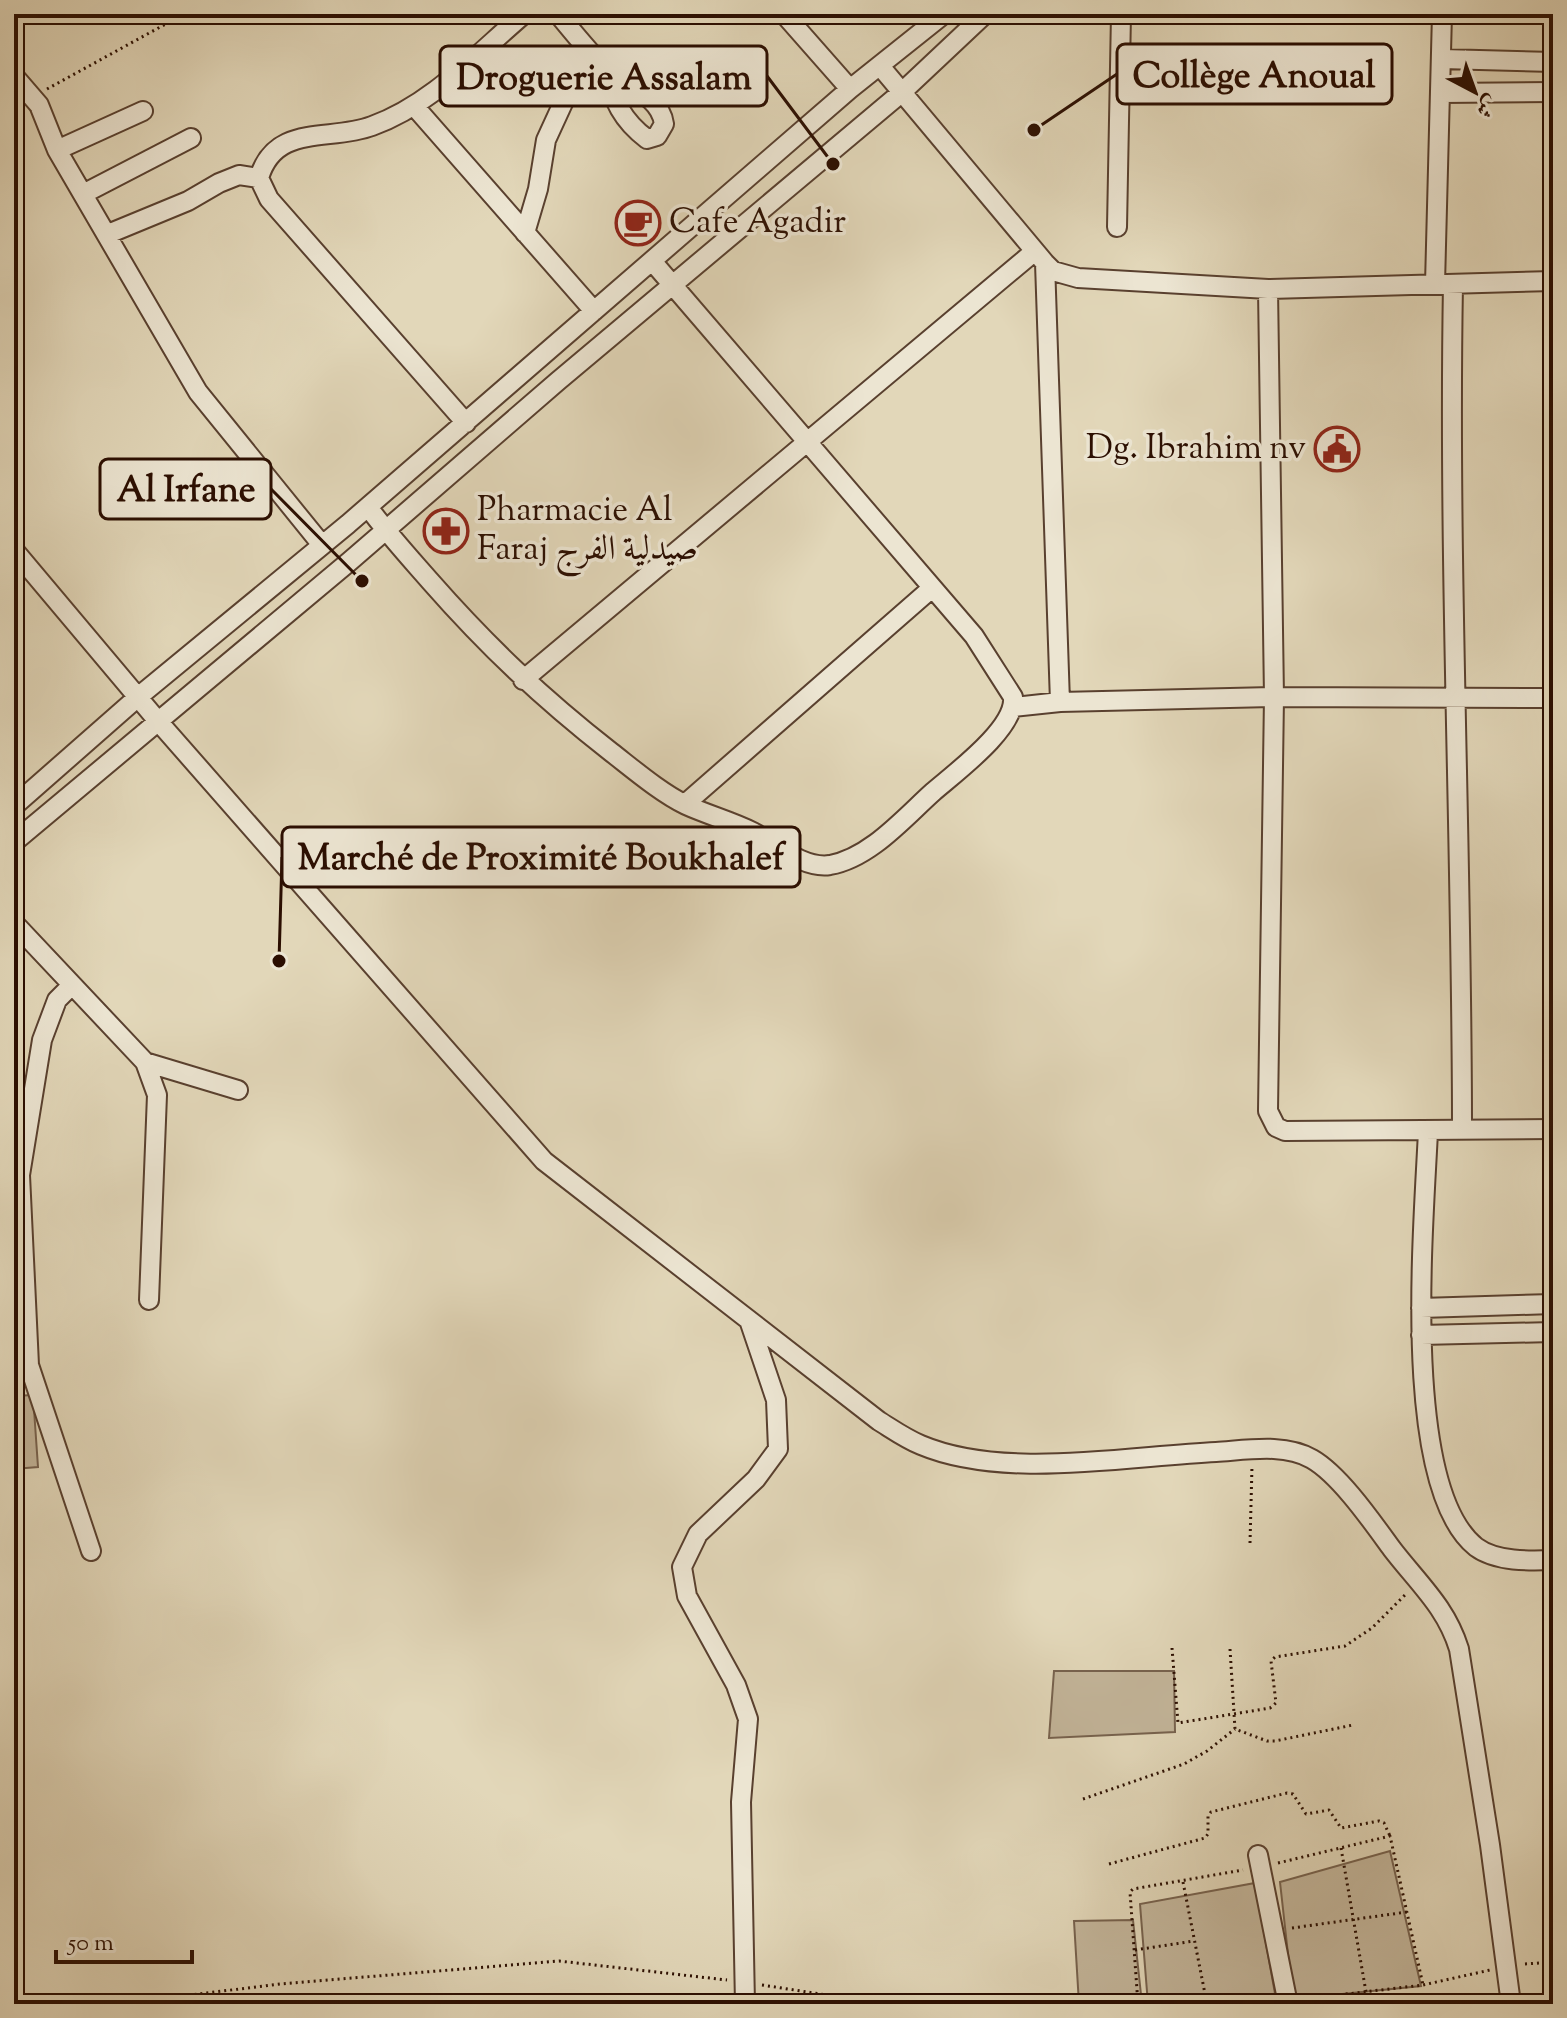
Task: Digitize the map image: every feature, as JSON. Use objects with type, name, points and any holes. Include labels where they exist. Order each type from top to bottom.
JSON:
[{"type":"street","points":[[466,423],[269,199],[259,178],[263,163],[281,144],[303,137],[349,134],[415,107],[524,14]]},
{"type":"street","points":[[558,14],[607,71]]},
{"type":"street","points":[[784,14],[850,89]]},
{"type":"street","points":[[14,806],[138,697],[466,423],[850,89],[944,14]]},
{"type":"street","points":[[14,842],[901,93],[985,14]]},
{"type":"street","points":[[1117,227],[1121,14]]},
{"type":"street","points":[[1442,14],[1444,284],[1462,1128]]},
{"type":"street","points":[[1442,59],[1550,62],[1550,92],[1442,93]]},
{"type":"street","points":[[880,66],[1053,271],[1078,278],[1268,289],[1553,281]]},
{"type":"street","points":[[14,76],[39,105],[57,150],[198,392],[322,545]]},
{"type":"street","points":[[525,233],[538,189],[546,140],[569,90]]},
{"type":"street","points":[[415,107],[594,311]]},
{"type":"street","points":[[57,150],[143,111]]},
{"type":"street","points":[[83,194],[191,138]]},
{"type":"street","points":[[108,234],[188,201],[239,175],[259,178]]},
{"type":"street","points":[[523,680],[807,443],[1040,257]]},
{"type":"street","points":[[1040,257],[1060,702]]},
{"type":"street","points":[[368,507],[385,531],[491,649],[523,680],[627,764],[685,804],[724,818],[810,863],[827,865],[861,853],[893,827],[1000,729],[1014,707],[1013,697],[974,636],[652,261]]},
{"type":"street","points":[[1268,289],[1274,697],[1268,1111],[1271,1121],[1285,1131],[1553,1129]]},
{"type":"street","points":[[14,550],[157,720],[544,1161],[879,1421],[921,1445],[992,1461],[1044,1463],[1253,1450],[1297,1452],[1324,1466],[1367,1515],[1452,1626],[1459,1649],[1511,2004]]},
{"type":"street","points":[[685,804],[932,588]]},
{"type":"street","points":[[1014,707],[1060,702],[1274,697],[1553,698]]},
{"type":"street","points":[[14,923],[145,1062],[157,1095],[149,1300]]},
{"type":"street","points":[[71,986],[57,1000],[42,1040],[20,1175],[29,1365],[91,1551]]},
{"type":"street","points":[[145,1062],[238,1090]]},
{"type":"street","points":[[1428,1131],[1421,1335],[1427,1418],[1435,1466],[1446,1503],[1477,1548],[1495,1556],[1530,1561],[1553,1560]]},
{"type":"street","points":[[1421,1308],[1553,1304]]},
{"type":"street","points":[[745,2004],[741,1802],[748,1719],[736,1685],[687,1596],[682,1567],[698,1534],[756,1479],[778,1449],[776,1400],[750,1323]]},
{"type":"street","points":[[1421,1335],[1553,1332]]},
{"type":"street","points":[[1258,1855],[1287,2002]]},
{"type":"path","points":[[39,105],[42,92],[184,14]]},
{"type":"path","points":[[1250,1543],[1253,1450]]},
{"type":"path","points":[[1172,1648],[1178,1723],[1274,1707],[1271,1661],[1275,1657],[1345,1646],[1372,1628],[1419,1582]]},
{"type":"path","points":[[1230,1649],[1235,1729]]},
{"type":"path","points":[[1235,1729],[1275,1741],[1353,1725]]},
{"type":"path","points":[[1083,1799],[1184,1764],[1235,1729]]},
{"type":"path","points":[[1109,1864],[1205,1838],[1211,1812],[1287,1793],[1293,1794],[1306,1814],[1329,1810],[1341,1828],[1379,1821],[1384,1823],[1390,1836]]},
{"type":"path","points":[[1341,1848],[1366,1992]]},
{"type":"path","points":[[1182,1881],[1207,2004]]},
{"type":"path","points":[[1273,1930],[1407,1912]]},
{"type":"path","points":[[1133,1950],[1194,1941]]},
{"type":"path","points":[[117,2004],[280,1984],[559,1961],[746,1983],[885,2004]]},
{"type":"path","points":[[1249,2004],[1366,1992],[1463,1978],[1507,1965],[1553,1962]]},
{"type":"shaded area","points":[[33,1395],[38,1467],[14,1469],[14,1396]]},
{"type":"shaded area","points":[[1054,1671],[1174,1671],[1175,1732],[1049,1738]]},
{"type":"shaded area","points":[[1390,1851],[1421,1986],[1293,1999],[1280,1882]]},
{"type":"shaded area","points":[[1255,1883],[1276,1999],[1225,2004],[1148,2004],[1140,1904]]},
{"type":"shaded area","points":[[1133,1920],[1142,2004],[1079,2004],[1074,1921]]},
{"type":"place","name":"Collège Anoual","points":[[1034,130]]},
{"type":"place","name":"Droguerie Assalam","points":[[833,164]]},
{"type":"place","name":"Cafe Agadir","points":[[638,223]]},
{"type":"place","name":"Dg. Ibrahim nv","points":[[1337,449]]},
{"type":"place","name":"Pharmacie Al Faraj صيدلية الفرج","points":[[446,531]]},
{"type":"place","name":"Al Irfane","points":[[362,581]]},
{"type":"place","name":"Marché de Proximité Boukhalef","points":[[279,961]]}]
